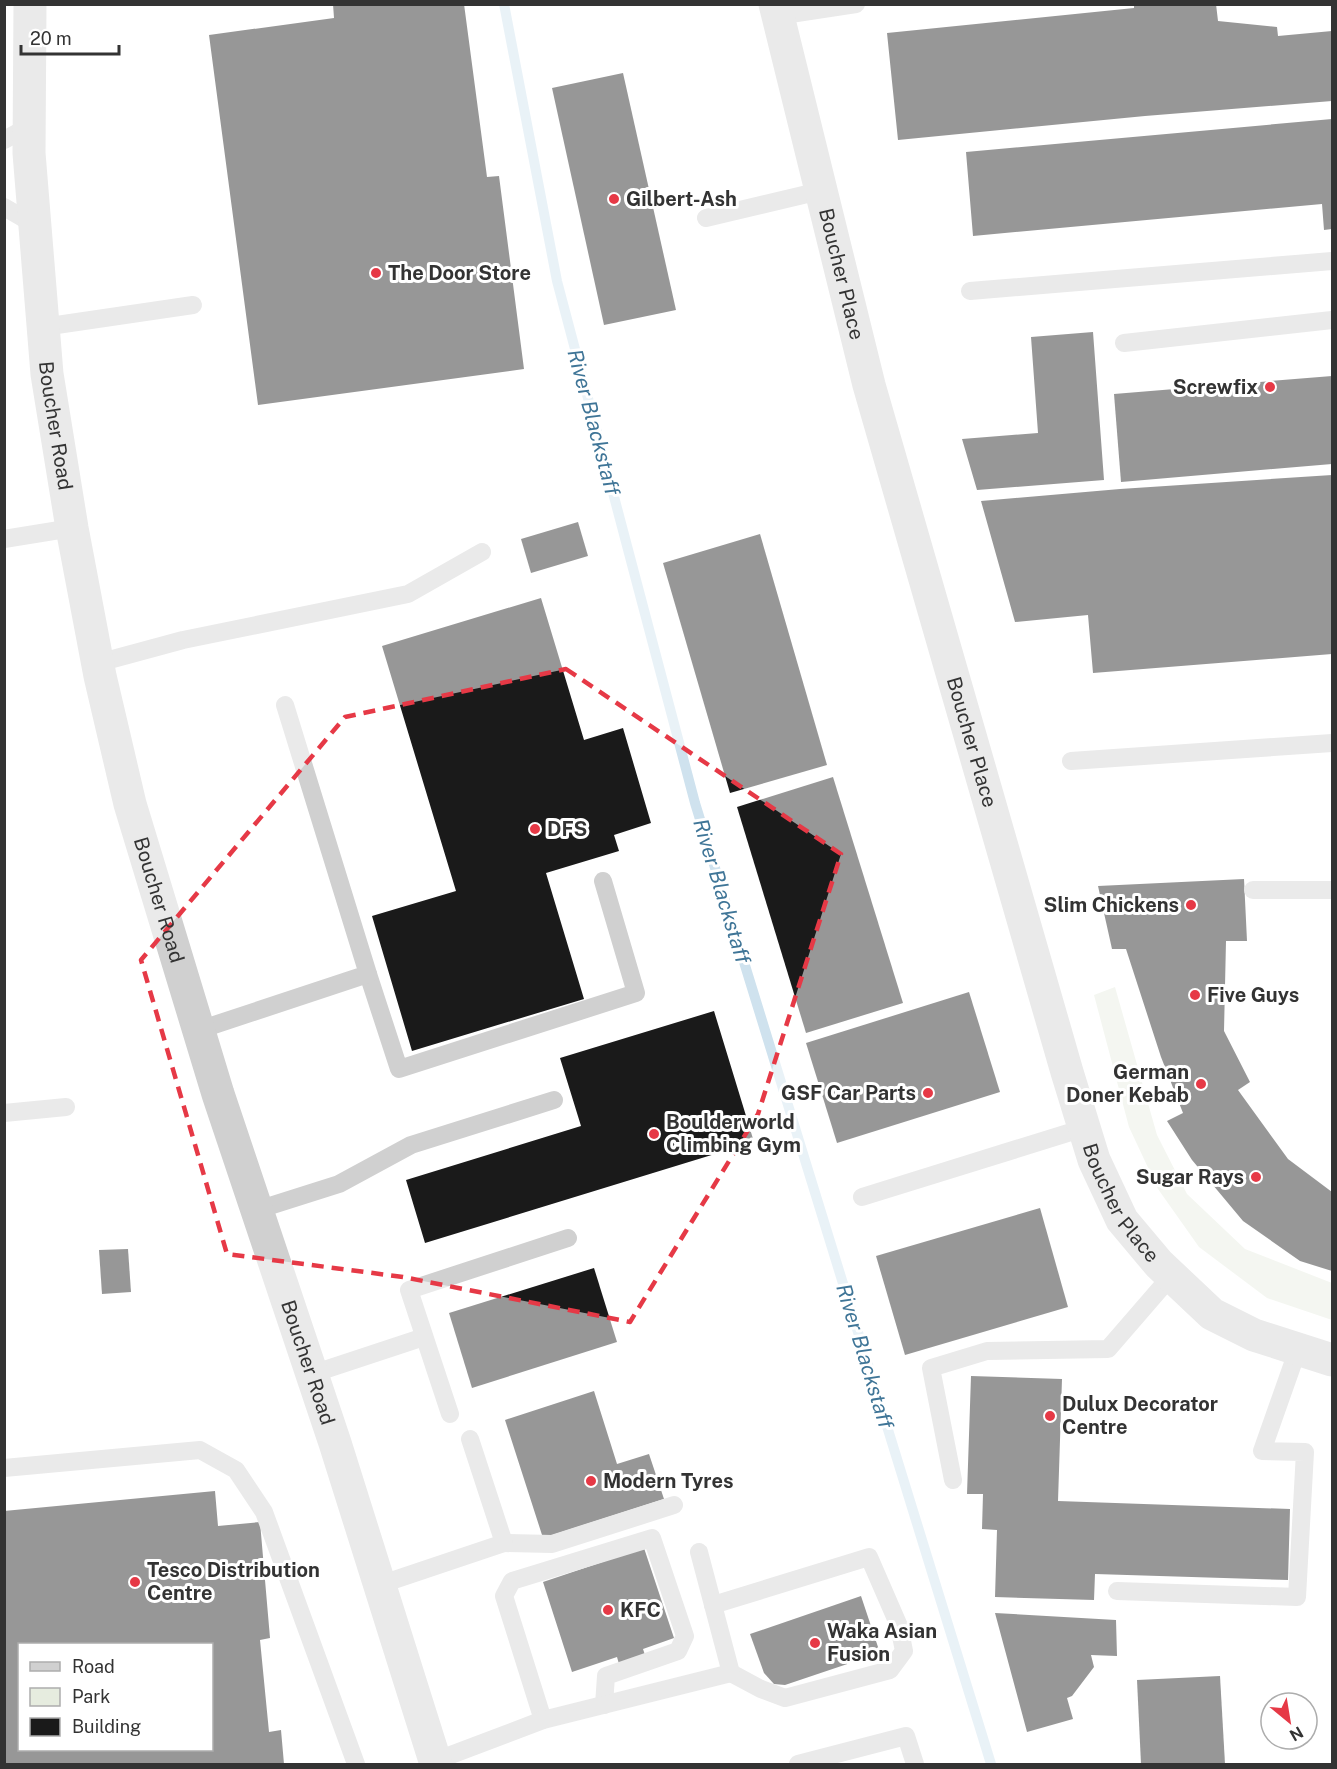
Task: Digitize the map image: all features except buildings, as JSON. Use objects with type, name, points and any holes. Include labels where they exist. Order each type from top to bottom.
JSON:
[{"type":"street","name":"Boucher Road","points":[[30,4],[16,134],[29,153],[47,374],[72,528],[98,663],[130,804],[199,1030],[312,1374],[435,1763]]},
{"type":"street","name":"Boucher Place","points":[[776,10],[872,397],[1094,1160],[1122,1220],[1172,1275],[1212,1314],[1254,1335],[1332,1360]]},
{"type":"lane","points":[[776,10],[856,4]]},
{"type":"lane","points":[[706,218],[820,191]]},
{"type":"lane","points":[[4,207],[35,225]]},
{"type":"lane","points":[[970,291],[1332,261]]},
{"type":"lane","points":[[43,327],[193,305]]},
{"type":"lane","points":[[1124,343],[1332,320]]},
{"type":"lane","points":[[4,539],[72,528]]},
{"type":"lane","points":[[98,663],[183,640],[408,594],[482,552]]},
{"type":"lane","points":[[285,705],[399,1070],[636,993],[603,881]]},
{"type":"lane","points":[[1071,761],[1332,743]]},
{"type":"lane","points":[[1253,890],[1332,890]]},
{"type":"lane","points":[[199,1030],[368,974]]},
{"type":"lane","points":[[257,1210],[339,1184],[411,1145],[554,1100]]},
{"type":"lane","points":[[4,1113],[66,1107]]},
{"type":"lane","points":[[862,1197],[1084,1128]]},
{"type":"lane","points":[[450,1414],[409,1290],[568,1238]]},
{"type":"lane","points":[[953,1479],[931,1368],[987,1351],[1108,1349],[1172,1275]]},
{"type":"lane","points":[[312,1374],[424,1337]]},
{"type":"lane","points":[[1117,1592],[1298,1597],[1305,1452],[1262,1451],[1298,1349]]},
{"type":"lane","points":[[470,1439],[504,1543]]},
{"type":"lane","points":[[4,1468],[200,1450],[236,1470],[264,1512],[356,1764]]},
{"type":"lane","points":[[379,1585],[504,1543],[552,1544],[674,1504]]},
{"type":"lane","points":[[543,1720],[504,1596],[512,1581],[652,1538],[686,1636],[678,1652],[606,1676],[604,1705]]},
{"type":"lane","points":[[699,1552],[731,1673]]},
{"type":"lane","points":[[435,1763],[543,1720],[731,1673],[761,1689],[785,1698],[890,1670],[904,1652],[899,1626],[869,1557],[713,1605]]},
{"type":"lane","points":[[798,1764],[906,1736],[915,1764]]},
{"type":"highlighted area","points":[[566,669],[841,854],[758,1114],[630,1322],[403,1277],[227,1254],[141,960],[345,717]]},
{"type":"green space","points":[[1115,987],[1157,1135],[1187,1194],[1245,1249],[1332,1283],[1332,1320],[1267,1298],[1199,1247],[1158,1189],[1129,1127],[1094,995]]},
{"type":"waterway","name":"River Blackstaff","points":[[504,4],[557,281],[695,803],[991,1764]]},
{"type":"place","name":"Gilbert-Ash","points":[[614,199]]},
{"type":"place","name":"The Door Store","points":[[376,273]]},
{"type":"place","name":"Screwfix","points":[[1270,387]]},
{"type":"place","name":"DFS","points":[[535,829]]},
{"type":"place","name":"Slim Chickens","points":[[1191,905]]},
{"type":"place","name":"Five Guys","points":[[1195,995]]},
{"type":"place","name":"German Doner Kebab","points":[[1201,1084]]},
{"type":"place","name":"GSF Car Parts","points":[[928,1093]]},
{"type":"place","name":"Boulderworld Climbing Gym","points":[[654,1134]]},
{"type":"place","name":"Sugar Rays","points":[[1256,1177]]},
{"type":"place","name":"Dulux Decorator Centre","points":[[1050,1416]]},
{"type":"place","name":"Modern Tyres","points":[[591,1481]]},
{"type":"place","name":"Tesco Distribution Centre","points":[[135,1582]]},
{"type":"place","name":"KFC","points":[[608,1610]]},
{"type":"place","name":"Waka Asian Fusion","points":[[815,1643]]}]
